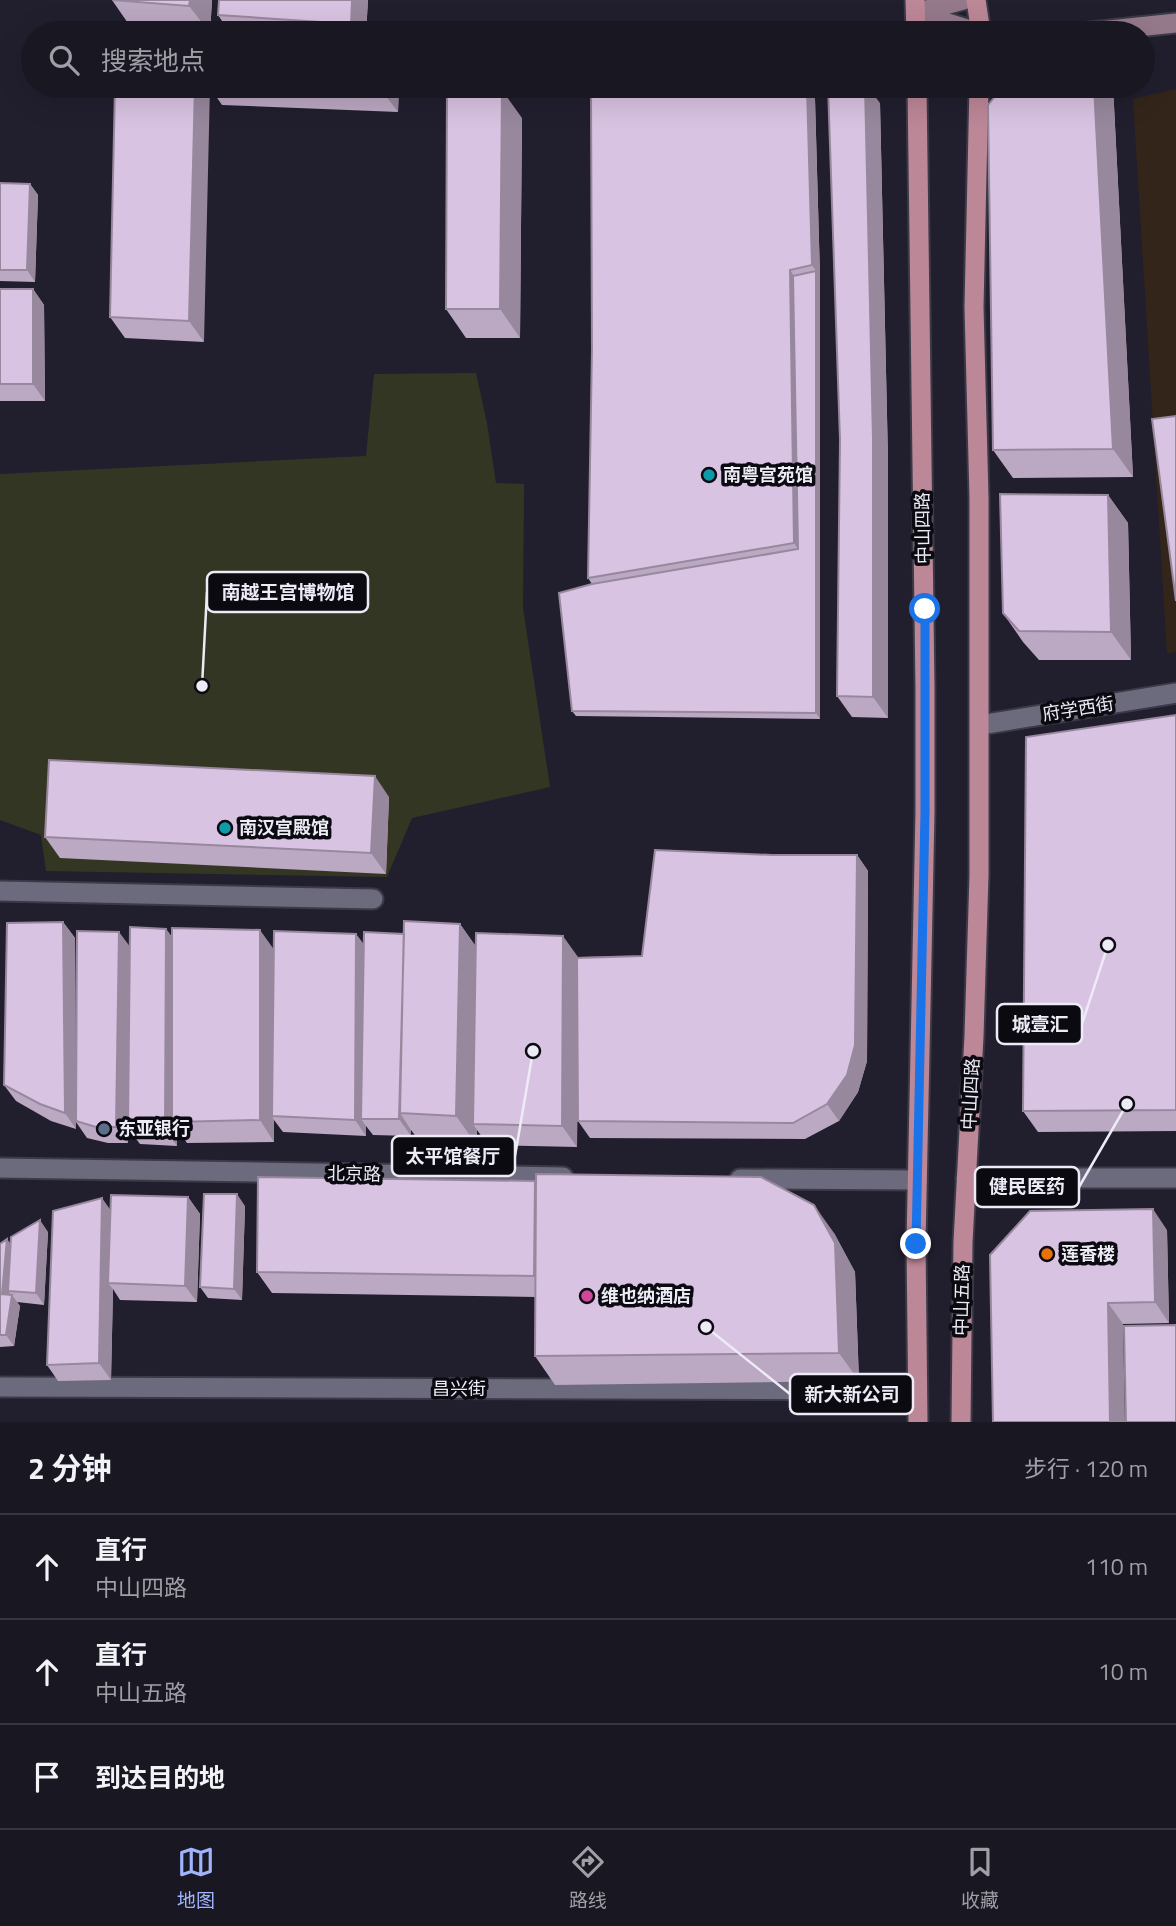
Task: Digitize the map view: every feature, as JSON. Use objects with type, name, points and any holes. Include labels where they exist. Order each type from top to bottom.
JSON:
[{"type":"main road","points":[[916,7],[962,0]]},
{"type":"main road","points":[[976,0],[979,21]]},
{"type":"main road","points":[[916,7],[950,21]]},
{"type":"main road","points":[[1155,25],[1176,23]]},
{"type":"main road","name":"中山四路","points":[[916,98],[925,690],[925,825],[917,1180]]},
{"type":"main road","name":"中山四路","points":[[966,1178],[976,996],[979,875],[979,498],[974,307],[979,98]]},
{"type":"main road","name":"中山五路","points":[[961,1422],[966,1178]]},
{"type":"main road","points":[[917,1180],[918,1422]]},
{"type":"street","name":"府学西街","points":[[980,725],[1176,693]]},
{"type":"street","points":[[0,891],[373,899]]},
{"type":"street","name":"北京路","points":[[0,1168],[588,1177]]},
{"type":"street","points":[[966,1178],[1176,1178]]},
{"type":"street","points":[[726,1179],[917,1180]]},
{"type":"street","name":"昌兴街","points":[[0,1387],[917,1390]]},
{"type":"shaded area","points":[[1176,89],[1176,652],[1167,654],[1133,99],[1155,98],[1155,94]]},
{"type":"green space","points":[[476,373],[496,483],[524,484],[523,608],[550,787],[412,818],[387,877],[46,871],[41,835],[0,820],[0,474],[366,456],[374,374]]},
{"type":"building","points":[[112,0],[190,0],[189,6]]},
{"type":"building","points":[[219,0],[352,0],[351,21],[218,15]]},
{"type":"building","points":[[115,98],[195,98],[189,321],[110,317]]},
{"type":"building","points":[[447,98],[502,98],[500,309],[446,309]]},
{"type":"building","name":"南粤宫苑馆","points":[[591,98],[807,98],[812,265],[790,270],[794,543],[588,578],[592,350]]},
{"type":"building","points":[[828,98],[865,98],[873,439],[873,697],[837,696],[840,440]]},
{"type":"building","points":[[994,98],[1095,98],[1113,449],[993,450],[988,105]]},
{"type":"building","points":[[0,183],[30,184],[27,270],[0,270]]},
{"type":"building","points":[[816,271],[816,713],[572,711],[559,593],[592,584],[798,549],[793,276]]},
{"type":"building","points":[[0,289],[33,289],[33,384],[0,384]]},
{"type":"building","points":[[1176,416],[1176,601],[1152,419]]},
{"type":"building","points":[[1000,494],[1108,495],[1111,632],[1019,631],[1003,613]]},
{"type":"building","points":[[1176,715],[1176,1110],[1023,1111],[1026,737]]},
{"type":"building","name":"南汉宫殿馆","points":[[49,760],[375,776],[371,853],[45,837]]},
{"type":"building","points":[[655,850],[772,855],[857,855],[855,1045],[847,1075],[827,1104],[793,1123],[578,1121],[577,958],[642,956]]},
{"type":"building","points":[[404,921],[460,924],[456,1116],[400,1113]]},
{"type":"building","points":[[63,922],[65,1113],[40,1104],[4,1085],[7,923]]},
{"type":"building","points":[[130,927],[166,929],[165,1130],[128,1128]]},
{"type":"building","points":[[172,928],[260,930],[260,1120],[172,1122]]},
{"type":"building","points":[[77,931],[119,932],[116,1127],[96,1127],[76,1121]]},
{"type":"building","points":[[274,931],[356,934],[355,1120],[272,1116]]},
{"type":"building","points":[[364,932],[404,934],[399,1119],[361,1119]]},
{"type":"building","points":[[476,933],[563,936],[562,1126],[473,1124]]},
{"type":"building","points":[[536,1174],[761,1177],[814,1205],[835,1243],[839,1353],[535,1356]]},
{"type":"building","points":[[258,1177],[535,1181],[534,1276],[257,1272]]},
{"type":"building","points":[[204,1194],[237,1194],[234,1289],[200,1287]]},
{"type":"building","points":[[111,1195],[188,1197],[185,1286],[108,1283]]},
{"type":"building","points":[[102,1198],[99,1363],[47,1365],[53,1211]]},
{"type":"building","points":[[1153,1209],[1155,1302],[1108,1303],[1110,1422],[993,1422],[990,1255],[1030,1211]]},
{"type":"building","points":[[40,1220],[36,1293],[8,1291],[11,1237]]},
{"type":"building","points":[[7,1239],[2,1294],[12,1295],[6,1335],[0,1335],[0,1244]]},
{"type":"building","points":[[1176,1325],[1176,1422],[1126,1422],[1124,1326]]},
{"type":"place","name":"南粤宫苑馆","points":[[709,475]]},
{"type":"place","name":"南越王宫博物馆","points":[[202,686]]},
{"type":"place","name":"南汉宫殿馆","points":[[225,828]]},
{"type":"place","name":"城壹汇","points":[[1108,945]]},
{"type":"place","name":"太平馆餐厅","points":[[533,1051]]},
{"type":"place","name":"健民医药","points":[[1127,1104]]},
{"type":"place","name":"东亚银行","points":[[104,1129]]},
{"type":"place","name":"莲香楼","points":[[1047,1254]]},
{"type":"place","name":"维也纳酒店","points":[[587,1296]]},
{"type":"place","name":"新大新公司","points":[[706,1327]]},
{"type":"route","points":[[916,1244],[925,812],[925,609]]}]
